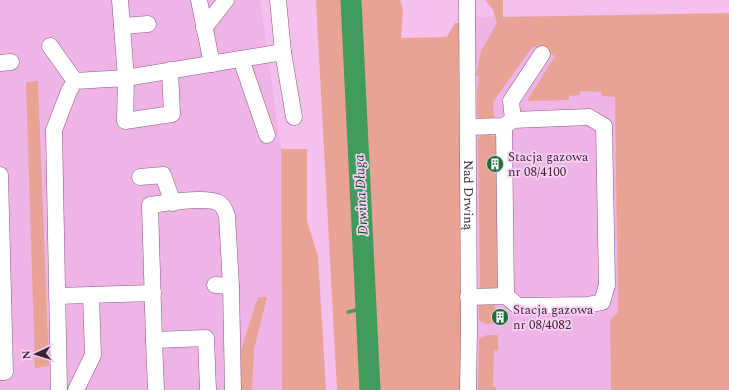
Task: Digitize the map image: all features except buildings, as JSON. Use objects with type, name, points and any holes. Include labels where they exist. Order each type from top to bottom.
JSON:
[{"type":"street","points":[[120,0],[126,78],[125,121],[172,114],[170,70]]},
{"type":"street","points":[[199,0],[212,64]]},
{"type":"street","points":[[204,28],[226,0]]},
{"type":"street","points":[[278,0],[283,52],[294,117]]},
{"type":"street","name":"Nad Drwiną","points":[[468,0],[468,390]]},
{"type":"street","points":[[122,26],[148,24]]},
{"type":"street","points":[[50,46],[75,81]]},
{"type":"street","points":[[75,81],[126,78],[283,52]]},
{"type":"street","points":[[506,296],[509,123],[511,101],[542,54]]},
{"type":"street","points":[[241,59],[267,135]]},
{"type":"street","points":[[59,390],[54,130],[68,91],[75,81]]},
{"type":"street","points":[[468,127],[589,117],[604,126],[607,285],[602,302],[588,305],[518,306],[506,296],[468,297]]},
{"type":"street","points":[[140,177],[163,175],[173,203]]},
{"type":"street","points":[[0,176],[5,372],[0,372]]},
{"type":"street","points":[[156,390],[150,205],[207,200],[220,204],[225,209],[227,216],[223,285],[233,390]]},
{"type":"street","points":[[58,296],[152,293]]},
{"type":"street","points":[[76,390],[93,355],[91,295]]},
{"type":"street","points":[[154,340],[206,338],[208,390]]},
{"type":"shaded area","points":[[0,0],[260,0],[281,149],[282,390],[0,390]]},
{"type":"shaded area","points":[[316,0],[400,0],[403,9],[401,38],[447,37],[455,23],[459,23],[462,244],[461,390],[337,390]]},
{"type":"shaded area","points":[[485,0],[503,0],[503,17],[729,13],[729,390],[611,390],[610,321],[618,312],[615,97],[602,96],[601,92],[580,91],[580,95],[569,96],[569,100],[527,101],[555,56],[533,46],[493,102],[494,118],[486,120],[477,116],[477,91],[479,77],[476,76],[481,51],[497,23],[493,10]]},
{"type":"shaded area","points":[[615,15],[618,312],[610,321],[611,390],[474,390],[474,17]]},
{"type":"shaded area","points":[[38,81],[49,366],[35,368],[26,82]]},
{"type":"shaded area","points":[[486,134],[494,136],[496,139],[499,284],[495,289],[482,289],[480,287],[478,139],[480,136]]},
{"type":"shaded area","points":[[281,149],[307,149],[307,221],[318,256],[326,390],[282,390]]},
{"type":"shaded area","points":[[258,297],[267,297],[254,349],[252,390],[240,390],[241,350]]},
{"type":"shaded area","points":[[481,303],[495,304],[495,308],[499,313],[495,313],[495,323],[486,324],[479,320],[479,305]]},
{"type":"shaded area","points":[[487,335],[498,335],[498,350],[494,351],[493,386],[495,386],[496,390],[478,390],[479,339]]},
{"type":"waterway","name":"Drwina Długa","points":[[351,0],[370,390]]},
{"type":"waterway","points":[[348,312],[366,306]]},
{"type":"place","name":"Stacja gazowa nr 08/4100","points":[[495,164]]},
{"type":"place","name":"Stacja gazowa nr 08/4082","points":[[500,317]]}]
